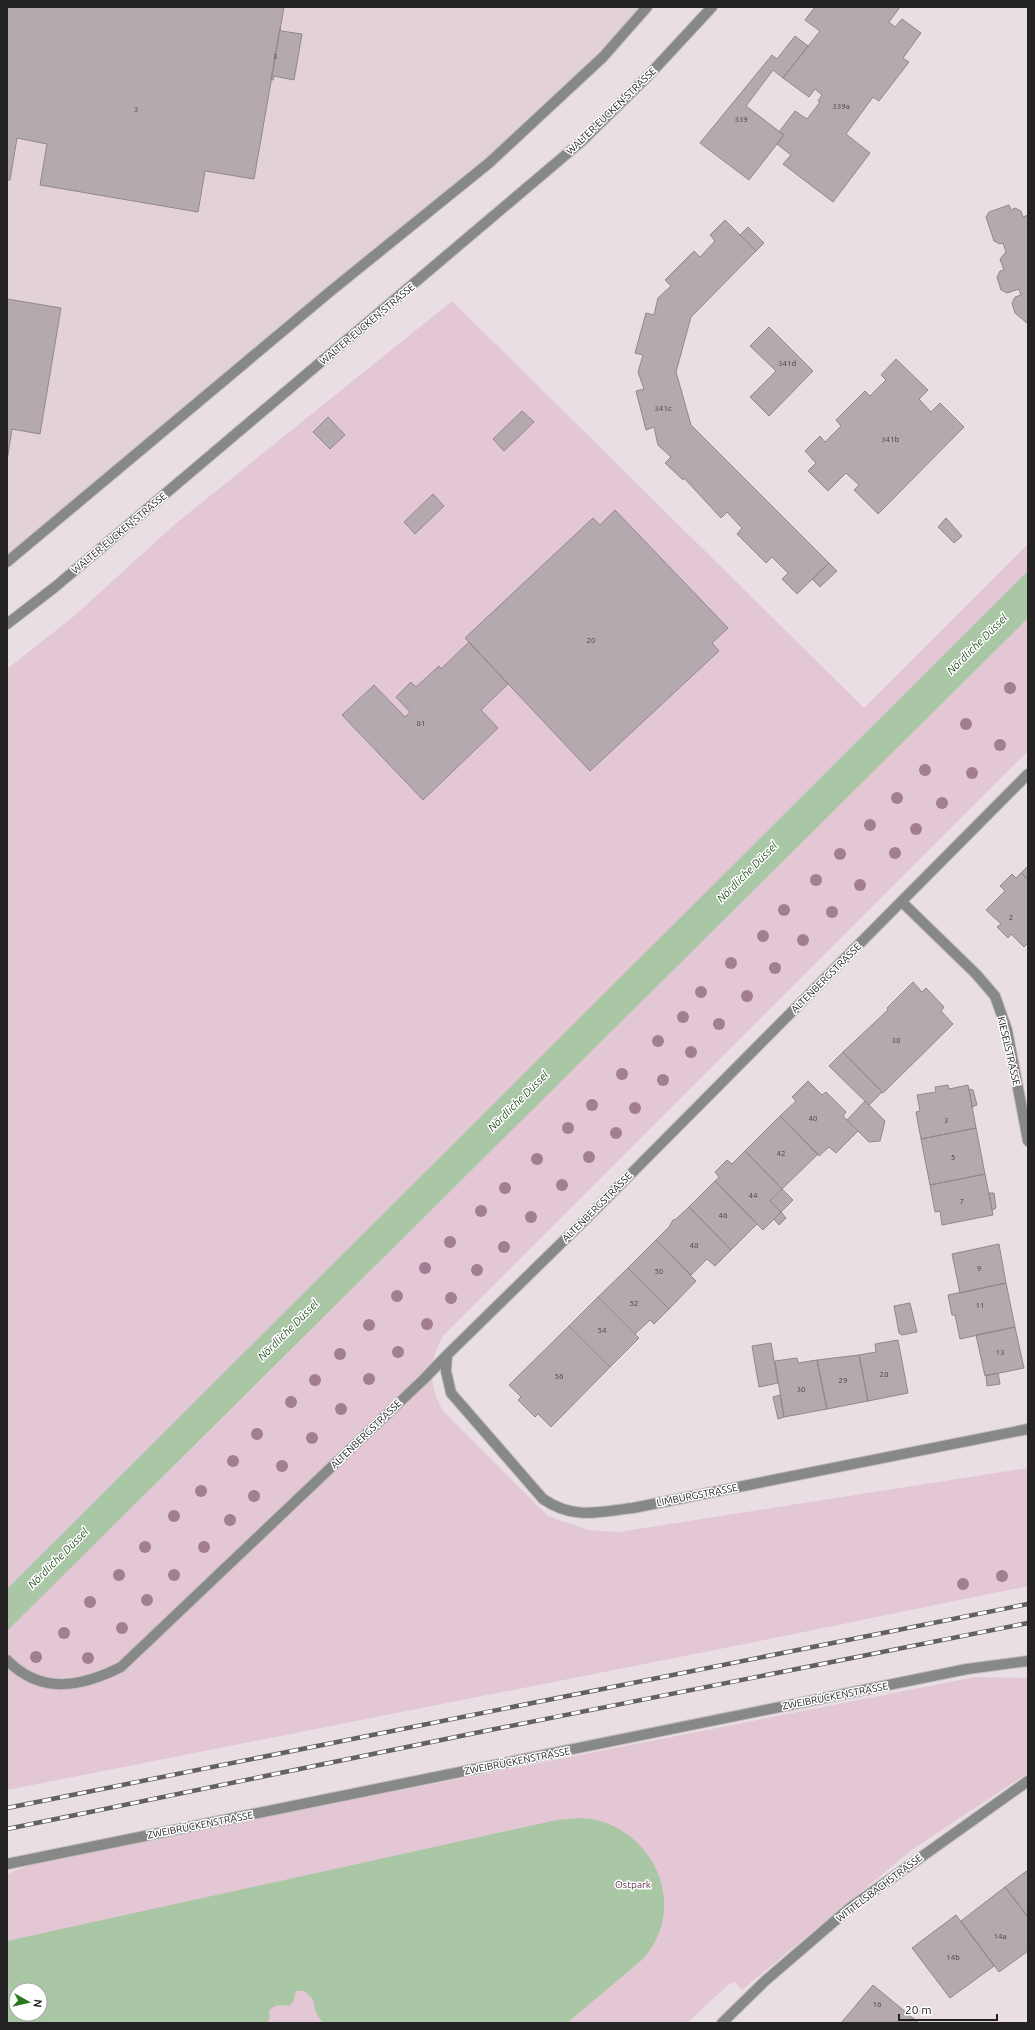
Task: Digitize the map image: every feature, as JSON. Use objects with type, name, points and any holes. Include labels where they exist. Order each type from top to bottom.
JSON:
[{"type":"street","points":[[7,562],[326,295],[489,162],[603,57],[647,7]]},
{"type":"street","name":"WALTER-EUCKEN-STRASSE","points":[[7,624],[61,581],[582,141],[648,76],[712,7]]},
{"type":"street","name":"ALTENBERGSTRASSE","points":[[7,1660],[16,1669],[37,1681],[50,1685],[72,1684],[101,1677],[121,1667],[424,1379],[596,1209],[1028,774]]},
{"type":"street","name":"KIESELSTRASSE","points":[[902,902],[976,974],[995,996],[1006,1030],[1028,1141]]},
{"type":"street","name":"LIMBURGSTRASSE","points":[[447,1355],[446,1371],[451,1393],[543,1499],[554,1506],[575,1513],[633,1508],[1028,1429]]},
{"type":"street","name":"ZWEIBRÜCKENSTRASSE","points":[[7,1864],[967,1669],[1028,1661]]},
{"type":"street","name":"WITTELSBACHSTRASSE","points":[[722,2023],[765,1981],[851,1907],[1028,1781]]},
{"type":"shaded area","points":[[7,7],[644,7],[599,57],[463,179],[7,558]]},
{"type":"green space","points":[[452,301],[864,708],[1028,544],[1028,751],[443,1336],[432,1365],[432,1382],[438,1401],[443,1411],[548,1516],[588,1530],[619,1532],[1028,1468],[1028,1586],[740,1645],[7,1790],[7,669],[73,617],[174,525]]},
{"type":"green space","name":"Ostpark","points":[[975,1677],[1028,1678],[1028,1773],[913,1849],[742,1990],[735,1982],[730,1983],[687,2023],[7,2023],[7,1874],[38,1862]]},
{"type":"water","name":"Nördliche Düssel","points":[[1028,571],[1028,618],[7,1631],[7,1589]]},
{"type":"water","points":[[579,1818],[607,1823],[629,1836],[644,1850],[655,1866],[662,1884],[664,1903],[662,1922],[656,1941],[644,1958],[567,2023],[322,2023],[315,2010],[312,1998],[304,1991],[296,1991],[293,2002],[289,2006],[283,2005],[273,2007],[269,2011],[270,2018],[266,2023],[7,2023],[7,1941],[557,1820]]},
{"type":"building","points":[[7,7],[284,7],[254,179],[205,171],[198,212],[40,185],[47,144],[17,138],[10,180],[7,180]]},
{"type":"building","points":[[815,7],[900,7],[889,22],[895,27],[902,19],[921,33],[903,58],[909,62],[879,101],[873,97],[846,134],[870,153],[833,202],[783,164],[791,155],[777,144],[784,135],[779,132],[795,111],[807,119],[820,102],[818,101],[822,95],[815,89],[809,97],[783,78],[820,31],[805,20]]},
{"type":"building","points":[[280,28],[281,31],[302,34],[294,80],[274,76],[273,80],[271,80]]},
{"type":"building","points":[[795,36],[808,46],[783,78],[773,70],[746,106],[784,135],[749,180],[700,143],[772,55],[777,59]]},
{"type":"building","points":[[1009,205],[1011,210],[1015,208],[1021,211],[1023,217],[1028,215],[1028,324],[1015,313],[1012,303],[1015,297],[1021,295],[1019,289],[1007,293],[1001,290],[997,277],[1000,271],[1004,270],[1000,259],[1006,252],[1003,243],[1000,244],[994,241],[986,217],[989,212]]},
{"type":"building","points":[[725,220],[756,251],[691,317],[676,372],[691,425],[829,563],[797,594],[782,579],[788,573],[772,557],[766,563],[737,534],[742,528],[727,512],[721,518],[684,478],[683,480],[665,463],[671,457],[658,445],[654,427],[646,430],[636,391],[644,389],[638,372],[643,355],[635,353],[646,313],[654,315],[658,298],[671,286],[665,280],[694,251],[700,257],[715,241],[710,235]]},
{"type":"building","points":[[748,227],[764,243],[756,251],[740,235]]},
{"type":"building","points":[[7,299],[61,308],[40,434],[12,429],[7,461]]},
{"type":"building","points":[[769,327],[813,371],[769,416],[750,397],[776,371],[750,346]]},
{"type":"building","points":[[896,359],[928,390],[919,399],[931,412],[940,403],[964,427],[878,514],[854,490],[859,485],[846,473],[828,491],[808,471],[816,463],[805,451],[820,436],[825,442],[841,426],[836,420],[865,391],[870,396],[886,380],[881,375]]},
{"type":"building","points":[[522,411],[534,422],[504,451],[493,439]]},
{"type":"building","points":[[328,417],[345,435],[330,449],[313,432]]},
{"type":"building","points":[[433,494],[444,506],[415,534],[404,522]]},
{"type":"building","points":[[615,510],[728,628],[712,643],[719,651],[590,771],[465,638],[593,518],[600,525]]},
{"type":"building","points":[[946,518],[962,536],[954,543],[938,527]]},
{"type":"building","points":[[829,563],[837,571],[820,587],[812,579]]},
{"type":"building","points":[[469,642],[508,684],[481,710],[498,728],[423,800],[342,715],[374,685],[405,717],[410,712],[396,697],[411,682],[416,687],[439,666],[441,669]]},
{"type":"building","points":[[1028,866],[1028,879],[1021,873]]},
{"type":"building","points":[[1021,873],[1028,879],[1028,943],[1024,947],[1011,934],[1008,938],[997,927],[1001,924],[986,910],[1005,891],[1000,886],[1012,874],[1016,878]]},
{"type":"building","points":[[913,982],[922,992],[926,988],[944,1007],[941,1011],[953,1024],[883,1093],[843,1052],[888,1010],[887,1008]]},
{"type":"building","points":[[843,1052],[882,1092],[869,1105],[829,1066]]},
{"type":"building","points":[[808,1081],[822,1095],[826,1092],[846,1112],[843,1116],[858,1131],[836,1153],[829,1147],[819,1156],[780,1116],[796,1101],[792,1097]]},
{"type":"building","points":[[948,1085],[949,1089],[968,1085],[976,1128],[921,1139],[916,1112],[920,1111],[917,1095],[936,1092],[935,1087]]},
{"type":"building","points":[[969,1089],[973,1090],[977,1105],[972,1107]]},
{"type":"building","points":[[865,1101],[885,1121],[880,1141],[869,1142],[847,1120]]},
{"type":"building","points":[[780,1116],[818,1154],[782,1189],[745,1151]]},
{"type":"building","points":[[976,1128],[985,1174],[930,1185],[921,1139]]},
{"type":"building","points":[[745,1151],[782,1189],[770,1201],[781,1212],[763,1230],[715,1181],[719,1177],[715,1172],[727,1160],[732,1164]]},
{"type":"building","points":[[985,1174],[993,1215],[942,1225],[940,1211],[935,1212],[930,1185]]},
{"type":"building","points":[[715,1181],[757,1224],[731,1250],[689,1207]]},
{"type":"building","points":[[782,1189],[793,1200],[781,1212],[770,1201]]},
{"type":"building","points":[[989,1193],[994,1193],[996,1208],[992,1210]]},
{"type":"building","points":[[689,1207],[731,1250],[715,1266],[707,1259],[691,1275],[656,1240],[669,1227],[673,1220]]},
{"type":"building","points":[[781,1212],[786,1218],[779,1225],[774,1219]]},
{"type":"building","points":[[656,1240],[696,1281],[669,1309],[628,1268]]},
{"type":"building","points":[[999,1244],[1006,1283],[960,1293],[952,1254]]},
{"type":"building","points":[[628,1268],[669,1309],[654,1324],[650,1320],[635,1334],[598,1297]]},
{"type":"building","points":[[1006,1283],[1015,1327],[960,1339],[955,1315],[952,1315],[948,1295]]},
{"type":"building","points":[[598,1297],[639,1338],[610,1367],[569,1326]]},
{"type":"building","points":[[910,1303],[917,1332],[902,1335],[899,1333],[894,1306]]},
{"type":"building","points":[[569,1326],[610,1367],[551,1427],[538,1414],[535,1417],[518,1400],[521,1397],[509,1385]]},
{"type":"building","points":[[1015,1327],[1024,1368],[985,1376],[976,1335]]},
{"type":"building","points":[[898,1340],[908,1393],[868,1401],[859,1355],[876,1352],[875,1344]]},
{"type":"building","points":[[771,1343],[778,1383],[759,1387],[752,1346]]},
{"type":"building","points":[[859,1355],[868,1401],[827,1409],[817,1360]]},
{"type":"building","points":[[797,1358],[798,1363],[817,1360],[827,1409],[784,1417],[775,1361]]},
{"type":"building","points":[[998,1373],[1000,1384],[987,1386],[986,1375]]},
{"type":"building","points":[[780,1395],[784,1417],[778,1419],[773,1397]]},
{"type":"building","points":[[1028,1870],[1028,1917],[1005,1887]]},
{"type":"building","points":[[1005,1887],[1028,1917],[1028,1951],[999,1972],[961,1921]]},
{"type":"building","points":[[956,1915],[994,1966],[950,1998],[912,1948]]},
{"type":"building","points":[[873,1985],[919,2023],[841,2023]]},
{"type":"railway","points":[[7,1808],[1028,1604]]},
{"type":"railway","points":[[7,1829],[490,1730],[1028,1623]]}]
